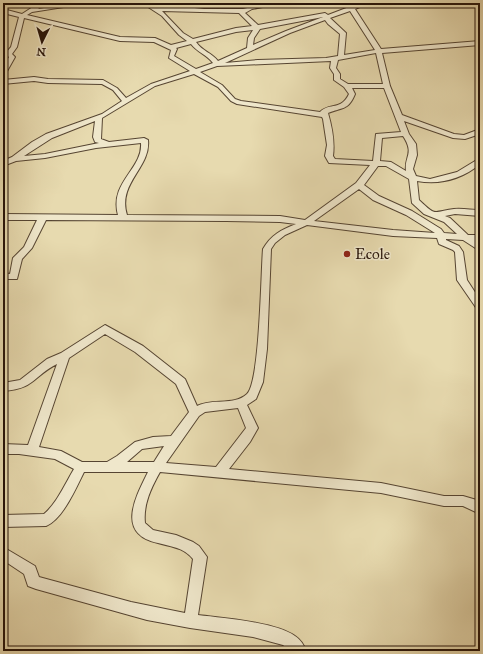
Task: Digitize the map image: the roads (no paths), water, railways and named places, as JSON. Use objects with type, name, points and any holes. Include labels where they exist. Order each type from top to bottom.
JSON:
[{"type":"street","points":[[3,73],[12,58],[12,56],[8,54],[14,47],[22,16],[43,3]]},
{"type":"street","points":[[4,11],[30,11],[86,3]]},
{"type":"street","points":[[145,3],[169,19],[181,34],[193,42],[198,49],[212,57],[217,64]]},
{"type":"street","points":[[156,10],[185,9],[204,11],[244,11],[280,3]]},
{"type":"street","points":[[3,164],[15,159],[49,136],[99,117],[113,110],[125,101],[153,85],[217,64],[250,48],[352,6],[366,3]]},
{"type":"street","points":[[352,6],[379,51],[387,86],[404,134],[412,144],[413,154],[409,169],[413,178],[415,200],[422,209],[450,223],[480,248]]},
{"type":"street","points":[[4,11],[120,39],[155,40],[174,50],[171,57],[220,86],[233,100],[240,103],[324,115]]},
{"type":"street","points":[[244,11],[243,15],[257,28]]},
{"type":"street","points":[[170,47],[236,30],[257,28],[322,15],[328,16]]},
{"type":"street","points":[[324,115],[324,112],[343,108],[350,102],[352,93],[347,86],[337,80],[337,74],[333,68],[338,58],[343,33],[330,23],[328,16]]},
{"type":"street","points":[[250,48],[251,38],[257,28]]},
{"type":"street","points":[[217,64],[231,65],[258,62],[338,58],[379,51],[480,43]]},
{"type":"street","points":[[3,82],[34,79],[48,81],[103,82],[115,88],[125,101]]},
{"type":"street","points":[[347,86],[387,86]]},
{"type":"street","points":[[324,115],[327,120],[331,145],[328,156],[332,161],[388,164],[413,178],[430,181],[451,177],[466,170],[480,160]]},
{"type":"street","points":[[398,116],[453,136],[465,137],[480,131]]},
{"type":"street","points":[[99,117],[97,137],[98,140],[107,144]]},
{"type":"street","points":[[190,621],[200,557],[194,548],[180,541],[147,534],[138,524],[140,500],[157,467],[195,413],[203,408],[241,403],[252,396],[258,382],[262,349],[267,249],[272,241],[282,233],[307,222],[359,185],[370,174],[376,163],[379,136],[404,134]]},
{"type":"street","points":[[15,159],[45,156],[107,144],[144,140],[145,143],[141,157],[130,173],[121,193],[120,206],[123,217]]},
{"type":"street","points":[[3,157],[26,151]]},
{"type":"street","points":[[359,185],[376,198],[409,213],[438,230],[442,242],[456,248],[459,252],[462,280],[480,307]]},
{"type":"street","points":[[409,213],[422,209]]},
{"type":"street","points":[[434,216],[455,211],[480,213]]},
{"type":"street","points":[[3,217],[280,219],[394,232],[480,238]]},
{"type":"street","points":[[3,276],[14,277],[18,258],[28,248],[43,217]]},
{"type":"street","points":[[3,387],[21,385],[51,362],[65,356],[105,329],[139,349],[181,382],[186,396],[195,413]]},
{"type":"street","points":[[32,451],[65,356]]},
{"type":"street","points":[[219,473],[230,456],[250,433],[252,428],[241,403]]},
{"type":"street","points":[[108,467],[121,460],[139,445],[175,440]]},
{"type":"street","points":[[3,449],[57,454],[81,467],[157,467],[381,488],[444,501],[463,501],[474,504],[480,508]]},
{"type":"street","points":[[3,521],[42,520],[49,518],[81,467]]},
{"type":"street","points":[[3,553],[30,570],[33,581],[36,583],[99,601],[163,616],[190,621],[249,628],[284,638],[295,645],[299,651]]},
{"type":"place","name":"Ecole","points":[[347,254]]}]
